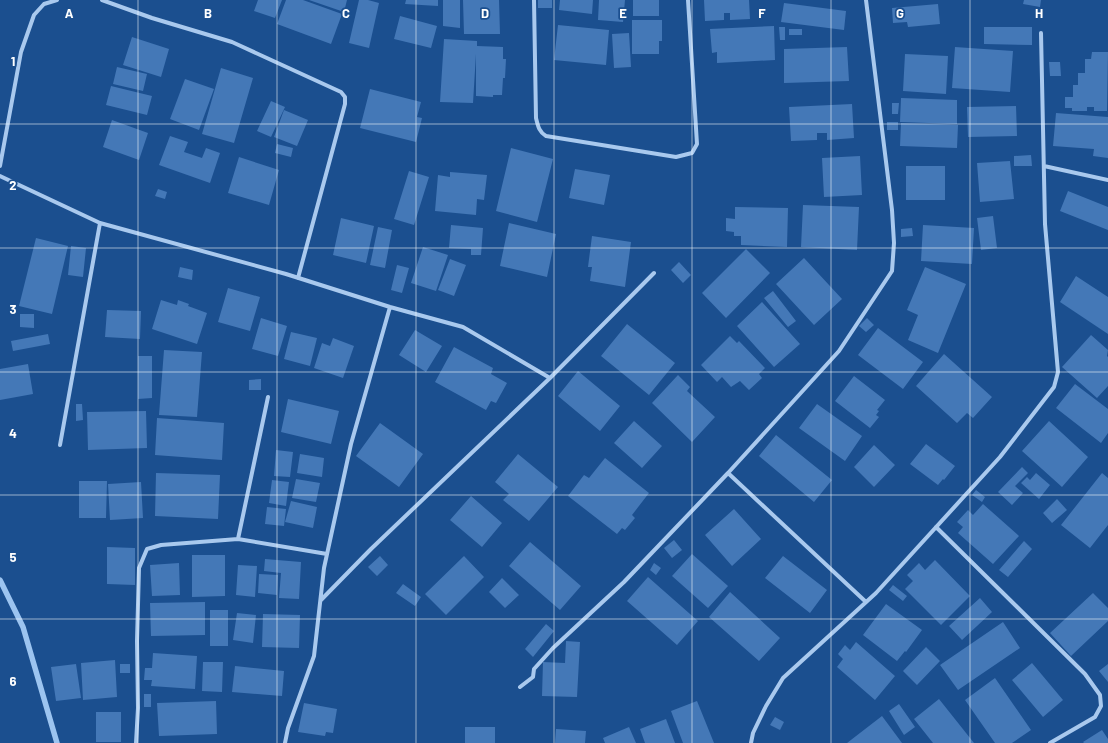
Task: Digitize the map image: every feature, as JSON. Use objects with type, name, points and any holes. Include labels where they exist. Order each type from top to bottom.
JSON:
[{"type":"street","points":[[40,0],[44,4]]},
{"type":"street","points":[[0,166],[21,52],[34,15],[44,4],[57,0]]},
{"type":"street","points":[[102,0],[152,18],[232,42],[341,92],[345,97],[345,104],[298,278]]},
{"type":"street","points":[[534,0],[536,118],[538,129],[542,134],[546,136],[676,157],[692,153],[697,144],[688,0]]},
{"type":"street","points":[[520,687],[533,677],[534,669],[554,648],[624,582],[728,473],[839,352],[892,271],[894,243],[892,210],[866,0]]},
{"type":"street","points":[[751,743],[753,734],[766,706],[784,678],[876,593],[1000,458],[1054,387],[1058,372],[1045,224],[1041,32]]},
{"type":"street","points":[[1044,166],[1108,180]]},
{"type":"street","points":[[0,176],[100,223],[298,278],[390,307],[463,327],[550,378]]},
{"type":"street","points":[[60,445],[100,223]]},
{"type":"street","points":[[321,600],[371,549],[550,378],[654,273]]},
{"type":"street","points":[[285,743],[288,728],[314,656],[327,554],[350,444],[390,307]]},
{"type":"street","points":[[238,539],[268,397]]},
{"type":"street","points":[[728,473],[866,602]]},
{"type":"street","points":[[936,527],[1085,674],[1100,695],[1101,706],[1095,717],[1050,743]]},
{"type":"street","points":[[136,743],[138,708],[136,641],[138,568],[148,549],[161,545],[238,539],[327,554]]},
{"type":"building","points":[[258,0],[282,0],[275,18],[254,11]]},
{"type":"building","points":[[286,0],[303,0],[342,14],[331,44],[277,24]]},
{"type":"building","points":[[309,0],[347,0],[344,12]]},
{"type":"building","points":[[359,0],[368,0],[379,3],[369,48],[349,43]]},
{"type":"building","points":[[406,0],[438,0],[438,6],[405,4]]},
{"type":"building","points":[[443,0],[460,0],[460,28],[443,26]]},
{"type":"building","points":[[463,0],[499,0],[500,34],[464,34]]},
{"type":"building","points":[[538,0],[552,0],[552,8],[538,8]]},
{"type":"building","points":[[560,0],[593,0],[592,14],[559,10]]},
{"type":"building","points":[[599,0],[625,0],[623,22],[598,20]]},
{"type":"building","points":[[633,0],[659,0],[659,16],[633,16]]},
{"type":"building","points":[[704,0],[749,0],[750,19],[730,20],[730,13],[724,13],[724,20],[705,21]]},
{"type":"building","points":[[1024,0],[1041,0],[1040,7],[1023,4]]},
{"type":"building","points":[[784,3],[846,11],[844,30],[781,22]]},
{"type":"building","points":[[938,4],[940,24],[908,27],[907,22],[893,23],[892,8]]},
{"type":"building","points":[[400,16],[437,26],[431,48],[394,39]]},
{"type":"building","points":[[632,20],[662,20],[662,41],[659,41],[659,54],[632,54]]},
{"type":"building","points":[[558,25],[609,30],[606,65],[554,60]]},
{"type":"building","points":[[774,26],[775,60],[717,63],[717,52],[712,53],[710,29]]},
{"type":"building","points":[[779,27],[785,27],[785,40],[780,40]]},
{"type":"building","points":[[984,27],[1032,27],[1032,45],[984,44]]},
{"type":"building","points":[[789,29],[802,29],[802,35],[789,35]]},
{"type":"building","points":[[629,33],[631,67],[614,68],[612,34]]},
{"type":"building","points":[[132,37],[169,49],[161,77],[123,65]]},
{"type":"building","points":[[444,39],[477,41],[477,46],[503,47],[503,59],[506,59],[502,95],[493,95],[493,97],[476,96],[476,54],[473,103],[440,102]]},
{"type":"building","points":[[847,47],[849,81],[784,83],[784,49]]},
{"type":"building","points":[[955,47],[1013,51],[1010,92],[952,88]]},
{"type":"building","points":[[1092,52],[1108,52],[1107,111],[1094,111],[1094,107],[1087,107],[1087,111],[1072,111],[1072,108],[1065,108],[1065,97],[1073,97],[1073,85],[1078,85],[1078,73],[1085,73],[1085,59],[1091,59]]},
{"type":"building","points":[[905,54],[948,56],[946,94],[903,91]]},
{"type":"building","points":[[1049,62],[1060,62],[1061,76],[1050,76]]},
{"type":"building","points":[[117,67],[147,74],[143,91],[113,84]]},
{"type":"building","points":[[221,68],[253,78],[234,143],[202,134]]},
{"type":"building","points":[[185,79],[214,89],[199,130],[170,119]]},
{"type":"building","points":[[111,86],[152,96],[147,115],[106,105]]},
{"type":"building","points":[[370,89],[421,102],[417,117],[422,118],[416,142],[360,128]]},
{"type":"building","points":[[901,98],[957,100],[957,124],[900,122]]},
{"type":"building","points":[[271,101],[285,107],[271,137],[257,131]]},
{"type":"building","points":[[892,103],[899,103],[898,114],[892,114]]},
{"type":"building","points":[[852,104],[854,138],[827,140],[827,133],[817,133],[817,140],[791,141],[789,107]]},
{"type":"building","points":[[1016,106],[1017,136],[968,137],[967,107]]},
{"type":"building","points":[[284,110],[308,120],[297,146],[274,137]]},
{"type":"building","points":[[1056,113],[1108,117],[1108,158],[1093,156],[1094,149],[1053,146]]},
{"type":"building","points":[[112,120],[148,133],[139,160],[103,147]]},
{"type":"building","points":[[887,122],[898,122],[898,130],[887,130]]},
{"type":"building","points":[[901,123],[958,125],[957,148],[900,146]]},
{"type":"building","points":[[170,136],[188,142],[184,152],[202,158],[206,148],[220,153],[210,183],[159,165]]},
{"type":"building","points":[[277,144],[293,148],[291,157],[275,153]]},
{"type":"building","points":[[511,148],[553,159],[537,222],[496,211]]},
{"type":"building","points":[[1031,155],[1032,166],[1014,166],[1014,156]]},
{"type":"building","points":[[860,156],[862,195],[824,197],[822,158]]},
{"type":"building","points":[[239,157],[279,170],[269,205],[228,193]]},
{"type":"building","points":[[1010,161],[1014,199],[980,202],[977,163]]},
{"type":"building","points":[[906,166],[945,166],[945,200],[906,200]]},
{"type":"building","points":[[575,169],[610,175],[604,205],[569,198]]},
{"type":"building","points":[[409,171],[429,177],[414,225],[394,219]]},
{"type":"building","points":[[450,172],[487,175],[484,200],[477,199],[476,215],[435,211],[438,175],[450,177]]},
{"type":"building","points":[[158,189],[167,192],[165,199],[155,196]]},
{"type":"building","points":[[1068,191],[1108,207],[1108,230],[1060,211]]},
{"type":"building","points":[[803,205],[859,207],[857,250],[801,247]]},
{"type":"building","points":[[735,207],[788,208],[787,247],[741,245],[741,236],[734,236],[734,232],[726,231],[726,218],[735,219]]},
{"type":"building","points":[[993,216],[997,248],[981,250],[977,218]]},
{"type":"building","points":[[341,218],[374,226],[366,263],[333,255]]},
{"type":"building","points":[[509,223],[556,234],[547,277],[500,266]]},
{"type":"building","points":[[451,225],[483,228],[481,255],[471,255],[471,249],[449,248]]},
{"type":"building","points":[[923,225],[974,228],[972,264],[921,261]]},
{"type":"building","points":[[378,227],[392,230],[385,268],[370,265]]},
{"type":"building","points":[[912,228],[913,236],[901,237],[901,229]]},
{"type":"building","points":[[592,236],[631,242],[625,287],[590,281],[592,267],[588,267]]},
{"type":"building","points":[[36,238],[68,246],[52,314],[19,306]]},
{"type":"building","points":[[71,246],[86,248],[83,277],[68,275]]},
{"type":"building","points":[[423,247],[448,255],[436,291],[411,283]]},
{"type":"building","points":[[746,249],[770,273],[726,318],[702,293]]},
{"type":"building","points":[[804,258],[842,299],[814,325],[776,284]]},
{"type":"building","points":[[450,259],[466,265],[454,296],[438,290]]},
{"type":"building","points":[[679,262],[691,275],[683,283],[671,270]]},
{"type":"building","points":[[397,265],[409,268],[402,293],[391,290]]},
{"type":"building","points":[[180,267],[193,270],[192,280],[178,277]]},
{"type":"building","points":[[925,267],[966,284],[938,353],[908,340],[918,315],[907,310]]},
{"type":"building","points":[[1076,276],[1108,297],[1108,334],[1060,302]]},
{"type":"building","points":[[228,288],[260,297],[250,331],[218,322]]},
{"type":"building","points":[[773,291],[796,321],[788,327],[764,298]]},
{"type":"building","points":[[161,300],[177,305],[178,300],[189,304],[188,306],[207,313],[197,344],[152,329]]},
{"type":"building","points":[[762,302],[800,344],[774,367],[737,326]]},
{"type":"building","points":[[107,310],[141,311],[140,339],[105,337]]},
{"type":"building","points":[[20,314],[34,314],[34,328],[20,327]]},
{"type":"building","points":[[261,318],[287,326],[278,356],[252,349]]},
{"type":"building","points":[[867,318],[874,325],[866,332],[859,326]]},
{"type":"building","points":[[627,324],[675,363],[649,395],[601,356]]},
{"type":"building","points":[[878,328],[923,362],[903,389],[858,355]]},
{"type":"building","points":[[415,330],[442,346],[426,372],[399,355]]},
{"type":"building","points":[[291,332],[317,338],[310,366],[284,359]]},
{"type":"building","points":[[48,334],[50,344],[13,351],[11,341]]},
{"type":"building","points":[[1091,335],[1108,350],[1108,386],[1097,398],[1062,367]]},
{"type":"building","points":[[730,336],[737,343],[739,341],[765,368],[759,374],[762,378],[749,390],[740,381],[731,387],[722,377],[717,382],[701,365]]},
{"type":"building","points":[[333,338],[354,346],[343,378],[314,368],[322,343],[330,346]]},
{"type":"building","points":[[454,347],[493,368],[491,374],[507,383],[496,403],[491,401],[486,410],[435,382]]},
{"type":"building","points":[[164,350],[202,352],[197,417],[159,415]]},
{"type":"building","points":[[944,354],[992,397],[973,418],[967,413],[957,423],[916,386]]},
{"type":"building","points":[[138,356],[152,356],[152,398],[138,399]]},
{"type":"building","points":[[28,364],[33,394],[0,400],[0,369]]},
{"type":"building","points":[[578,371],[620,406],[600,431],[558,396]]},
{"type":"building","points":[[678,375],[690,387],[687,391],[715,417],[692,442],[652,403]]},
{"type":"building","points":[[854,376],[885,400],[877,410],[879,411],[876,415],[879,417],[870,428],[835,401]]},
{"type":"building","points":[[261,379],[261,390],[249,390],[249,380]]},
{"type":"building","points":[[1075,384],[1108,409],[1108,433],[1101,443],[1056,408]]},
{"type":"building","points":[[288,399],[339,411],[331,444],[281,432]]},
{"type":"building","points":[[76,404],[82,404],[83,420],[76,421]]},
{"type":"building","points":[[817,404],[862,436],[845,461],[799,428]]},
{"type":"building","points":[[146,411],[147,448],[88,450],[87,412]]},
{"type":"building","points":[[157,418],[224,423],[222,460],[155,455]]},
{"type":"building","points":[[634,421],[662,446],[642,468],[614,443]]},
{"type":"building","points":[[1049,421],[1088,457],[1062,487],[1022,451]]},
{"type":"building","points":[[380,423],[423,454],[399,487],[356,456]]},
{"type":"building","points":[[776,435],[832,480],[814,502],[759,456]]},
{"type":"building","points":[[926,444],[955,466],[938,485],[910,464]]},
{"type":"building","points":[[874,445],[895,465],[874,487],[854,467]]},
{"type":"building","points":[[276,450],[293,452],[290,477],[274,476]]},
{"type":"building","points":[[300,454],[324,458],[322,477],[297,473]]},
{"type":"building","points":[[518,454],[558,487],[529,521],[503,500],[509,494],[495,482]]},
{"type":"building","points":[[605,458],[649,493],[632,515],[635,518],[625,530],[622,528],[617,534],[568,496],[584,475],[589,478]]},
{"type":"building","points":[[1022,467],[1028,473],[1015,486],[1023,493],[1012,505],[998,492]]},
{"type":"building","points":[[156,473],[220,475],[218,519],[155,516]]},
{"type":"building","points":[[1036,473],[1050,485],[1039,499],[1021,483],[1027,477],[1030,480]]},
{"type":"building","points":[[1102,473],[1108,478],[1108,525],[1090,548],[1061,525]]},
{"type":"building","points":[[296,479],[320,483],[316,502],[292,498]]},
{"type":"building","points":[[272,480],[289,482],[286,506],[269,503]]},
{"type":"building","points":[[79,481],[107,481],[106,518],[79,518]]},
{"type":"building","points":[[141,482],[143,518],[110,520],[108,484]]},
{"type":"building","points":[[976,490],[985,497],[982,502],[972,495]]},
{"type":"building","points":[[471,496],[502,523],[482,547],[450,520]]},
{"type":"building","points":[[1057,499],[1067,510],[1052,523],[1043,513]]},
{"type":"building","points":[[291,501],[317,507],[313,528],[285,522]]},
{"type":"building","points":[[983,504],[1019,536],[993,564],[958,533],[963,527],[957,522],[968,510],[973,515]]},
{"type":"building","points":[[267,507],[286,509],[284,526],[265,524]]},
{"type":"building","points":[[734,509],[761,539],[732,566],[705,535]]},
{"type":"building","points":[[674,540],[682,550],[672,558],[664,548]]},
{"type":"building","points":[[1024,541],[1032,549],[1008,577],[999,570]]},
{"type":"building","points":[[530,542],[581,586],[560,610],[509,566]]},
{"type":"building","points":[[107,547],[135,548],[135,585],[107,584]]},
{"type":"building","points":[[692,554],[728,586],[708,608],[672,576]]},
{"type":"building","points":[[192,555],[225,555],[225,596],[192,597]]},
{"type":"building","points":[[380,556],[388,565],[377,576],[368,567]]},
{"type":"building","points":[[464,556],[484,577],[446,615],[425,594]]},
{"type":"building","points":[[783,556],[827,590],[810,613],[765,578]]},
{"type":"building","points":[[265,559],[301,562],[299,599],[279,598],[281,573],[264,571]]},
{"type":"building","points":[[935,560],[970,596],[941,625],[905,589],[913,581],[907,575],[919,563],[925,570]]},
{"type":"building","points":[[179,563],[180,595],[152,596],[150,565]]},
{"type":"building","points":[[654,563],[661,568],[656,575],[650,570]]},
{"type":"building","points":[[238,565],[257,566],[255,597],[236,595]]},
{"type":"building","points":[[259,574],[278,575],[277,595],[258,593]]},
{"type":"building","points":[[648,577],[698,621],[677,645],[627,601]]},
{"type":"building","points":[[502,578],[519,595],[505,608],[489,592]]},
{"type":"building","points":[[403,584],[421,597],[415,606],[396,593]]},
{"type":"building","points":[[893,585],[907,596],[903,601],[889,590]]},
{"type":"building","points":[[730,592],[780,638],[759,661],[709,617]]},
{"type":"building","points":[[1093,593],[1108,608],[1108,621],[1071,656],[1050,633]]},
{"type":"building","points":[[980,598],[992,612],[962,640],[949,626]]},
{"type":"building","points":[[205,602],[205,635],[151,636],[150,603]]},
{"type":"building","points":[[886,604],[922,630],[906,652],[905,651],[897,661],[863,635]]},
{"type":"building","points":[[210,610],[228,610],[228,646],[210,646]]},
{"type":"building","points":[[237,613],[256,615],[253,643],[233,640]]},
{"type":"building","points":[[263,614],[300,615],[299,648],[262,647]]},
{"type":"building","points":[[1003,622],[1020,648],[958,690],[940,665]]},
{"type":"building","points":[[546,624],[554,631],[533,657],[525,649]]},
{"type":"building","points":[[566,641],[580,642],[577,697],[542,696],[543,662],[565,663]]},
{"type":"building","points":[[856,642],[895,676],[875,700],[837,667],[843,659],[838,654],[845,645],[850,650]]},
{"type":"building","points":[[926,647],[940,661],[917,685],[903,671]]},
{"type":"building","points":[[153,653],[197,656],[195,689],[151,686],[152,680],[144,680],[145,668],[152,668]]},
{"type":"building","points":[[115,660],[117,697],[83,700],[81,663]]},
{"type":"building","points":[[203,662],[223,662],[222,692],[202,691]]},
{"type":"building","points":[[1032,663],[1063,700],[1043,717],[1012,680]]},
{"type":"building","points":[[76,664],[81,698],[56,701],[51,667]]},
{"type":"building","points":[[120,664],[130,664],[130,673],[120,673]]},
{"type":"building","points":[[1108,664],[1108,682],[1099,671]]},
{"type":"building","points":[[235,666],[284,671],[282,696],[232,692]]},
{"type":"building","points":[[995,678],[1031,730],[1012,743],[995,743],[965,700]]},
{"type":"building","points":[[144,694],[151,694],[151,707],[144,707]]},
{"type":"building","points":[[939,699],[974,743],[933,743],[914,719]]},
{"type":"building","points":[[216,701],[217,734],[159,736],[157,703]]},
{"type":"building","points":[[697,701],[714,743],[683,743],[671,711]]},
{"type":"building","points":[[304,703],[337,709],[333,733],[326,732],[325,736],[298,732]]},
{"type":"building","points":[[899,704],[915,727],[904,735],[889,711]]},
{"type":"building","points":[[96,712],[121,712],[121,742],[96,742]]},
{"type":"building","points":[[882,716],[902,743],[847,743]]},
{"type":"building","points":[[775,717],[784,722],[780,730],[770,725]]},
{"type":"building","points":[[666,719],[675,743],[645,743],[640,729]]},
{"type":"building","points":[[465,727],[495,727],[495,743],[465,743]]},
{"type":"building","points":[[629,727],[636,743],[605,743],[603,738]]},
{"type":"building","points":[[556,729],[586,731],[585,743],[555,743]]},
{"type":"building","points":[[1102,730],[1108,739],[1108,743],[1083,742]]},
{"type":"waterway","points":[[0,580],[23,627],[57,743]]}]
